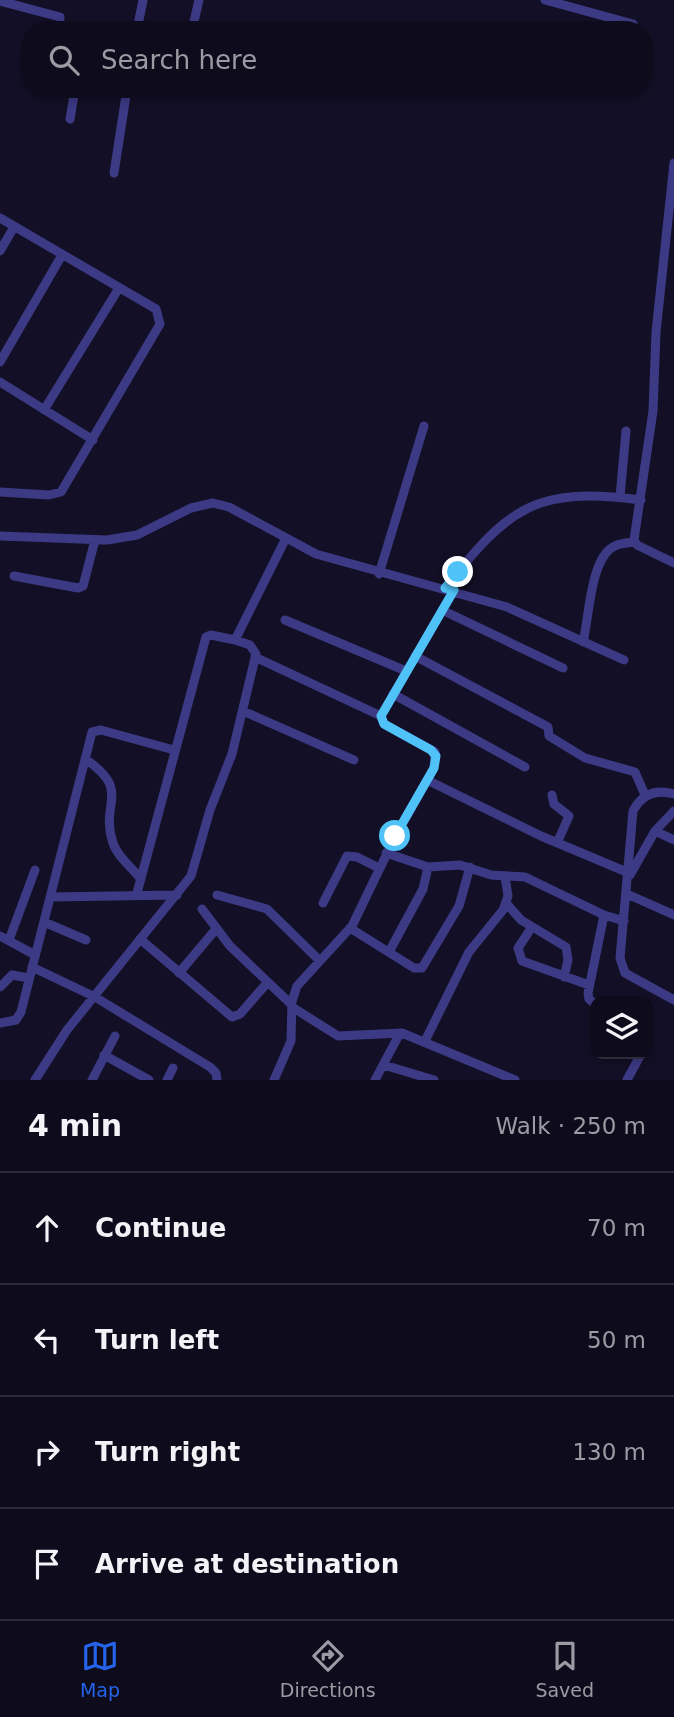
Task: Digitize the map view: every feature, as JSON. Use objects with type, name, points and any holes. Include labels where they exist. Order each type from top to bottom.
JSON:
[{"type":"street","points":[[139,21],[143,0]]},
{"type":"street","points":[[194,21],[199,0]]},
{"type":"street","points":[[545,0],[622,21]]},
{"type":"street","points":[[0,1],[60,17],[60,21]]},
{"type":"street","points":[[70,119],[74,98]]},
{"type":"street","points":[[114,173],[126,98]]},
{"type":"street","points":[[635,542],[653,411],[674,163]]},
{"type":"street","points":[[0,218],[156,309],[160,324],[66,485],[57,494],[0,492]]},
{"type":"street","points":[[0,251],[14,227]]},
{"type":"street","points":[[0,362],[62,255]]},
{"type":"street","points":[[44,410],[118,288]]},
{"type":"street","points":[[0,382],[93,440]]},
{"type":"street","points":[[379,574],[424,426]]},
{"type":"street","points":[[620,497],[626,431]]},
{"type":"street","points":[[381,716],[442,610],[449,589],[484,539],[526,508],[578,494],[641,500]]},
{"type":"street","points":[[0,536],[95,540],[137,535],[191,508],[213,503],[229,507],[316,554],[379,574],[449,589],[507,607],[624,660]]},
{"type":"street","points":[[236,640],[286,538]]},
{"type":"street","points":[[14,576],[78,588],[83,586],[95,540]]},
{"type":"street","points":[[583,642],[591,587],[609,550],[616,545],[635,542],[674,563]]},
{"type":"street","points":[[442,610],[563,668]]},
{"type":"street","points":[[285,620],[406,671]]},
{"type":"street","points":[[35,1080],[61,1040],[177,895],[194,869],[205,824],[232,754],[255,657],[254,648],[236,640],[211,635],[206,637],[136,893]]},
{"type":"street","points":[[415,656],[548,727],[549,736],[578,755],[635,772],[645,795]]},
{"type":"street","points":[[255,657],[381,716],[384,724],[435,752],[436,761],[386,853],[350,928],[297,986],[292,1006],[291,1041],[275,1080]]},
{"type":"street","points":[[393,694],[525,767]]},
{"type":"street","points":[[243,711],[354,760]]},
{"type":"street","points":[[0,1023],[19,1017],[91,736],[97,730],[174,750]]},
{"type":"street","points":[[85,759],[101,770],[110,781],[111,839],[119,855],[140,878]]},
{"type":"street","points":[[427,780],[629,874]]},
{"type":"street","points":[[674,794],[658,792],[645,795],[636,805],[631,820],[629,874],[620,958],[623,970],[674,1000]]},
{"type":"street","points":[[552,795],[554,804],[569,816],[558,843]]},
{"type":"street","points":[[629,874],[655,831],[674,811]]},
{"type":"street","points":[[655,831],[674,840]]},
{"type":"street","points":[[386,853],[428,867],[454,864],[505,877],[531,879],[604,915],[624,921]]},
{"type":"street","points":[[323,903],[347,856],[356,857],[379,868]]},
{"type":"street","points":[[389,952],[423,889],[428,867]]},
{"type":"street","points":[[350,928],[414,968],[426,966],[459,906],[470,867]]},
{"type":"street","points":[[35,870],[4,938],[35,955]]},
{"type":"street","points":[[425,1041],[469,952],[506,903],[505,877]]},
{"type":"street","points":[[50,897],[136,893],[177,895]]},
{"type":"street","points":[[627,894],[674,915]]},
{"type":"street","points":[[218,895],[267,909],[320,961]]},
{"type":"street","points":[[506,903],[532,927],[566,947],[568,960],[564,978]]},
{"type":"street","points":[[202,909],[216,929],[292,1006],[344,1037],[382,1032],[400,1033],[515,1080]]},
{"type":"street","points":[[590,1000],[589,985],[604,915]]},
{"type":"street","points":[[44,922],[86,940]]},
{"type":"street","points":[[532,927],[518,948],[519,957],[564,978],[589,985]]},
{"type":"street","points":[[179,973],[216,929]]},
{"type":"street","points":[[140,939],[235,1018],[267,982]]},
{"type":"street","points":[[32,967],[94,997],[210,1067],[216,1073],[217,1080]]},
{"type":"street","points":[[0,987],[12,975],[29,978]]},
{"type":"street","points":[[375,1080],[400,1033]]},
{"type":"street","points":[[92,1080],[115,1036]]},
{"type":"street","points":[[104,1055],[149,1080]]},
{"type":"street","points":[[627,1080],[639,1059]]},
{"type":"street","points":[[384,1065],[435,1080]]},
{"type":"street","points":[[167,1080],[173,1068]]},
{"type":"route","points":[[395,836],[434,768],[436,756],[435,752],[384,724],[381,716],[454,590],[445,588],[458,572]]}]
